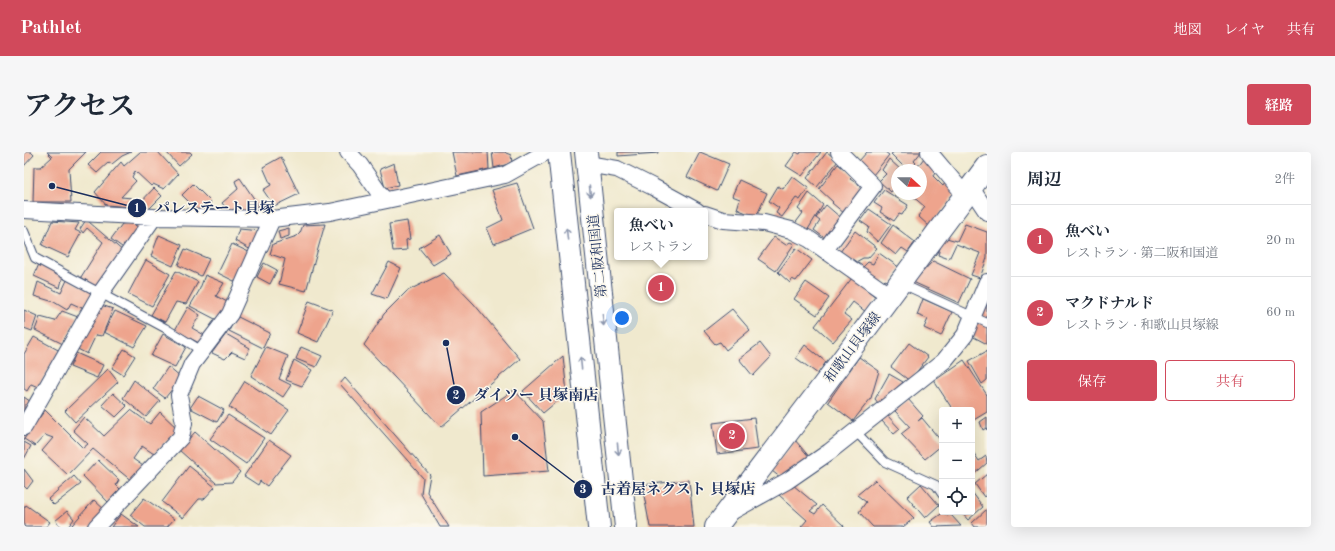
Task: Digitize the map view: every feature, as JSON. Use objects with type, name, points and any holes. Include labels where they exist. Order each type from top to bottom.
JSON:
[{"type":"main road","name":"第二阪和国道","points":[[559,152],[599,527]]},
{"type":"main road","name":"第二阪和国道","points":[[586,158],[626,527]]},
{"type":"main road","name":"和歌山貝塚線","points":[[721,521],[987,166]]},
{"type":"street","points":[[348,152],[360,165],[384,200]]},
{"type":"street","points":[[24,210],[154,217],[272,219],[330,212],[505,175],[546,152]]},
{"type":"street","points":[[825,250],[873,186],[839,152]]},
{"type":"street","points":[[929,152],[987,212]]},
{"type":"street","points":[[586,158],[617,169],[692,208]]},
{"type":"street","points":[[708,215],[723,220],[764,223],[791,230],[895,290]]},
{"type":"street","points":[[24,426],[100,294],[154,217]]},
{"type":"street","points":[[96,527],[180,437],[184,423],[178,395],[192,364],[230,314],[272,219]]},
{"type":"street","points":[[721,521],[787,481],[829,452],[944,361],[965,335],[980,320],[987,282]]},
{"type":"lane","points":[[24,231],[35,258],[165,328],[202,351]]},
{"type":"lane","points":[[895,290],[980,320]]},
{"type":"lane","points":[[856,432],[885,462],[936,485],[939,490]]},
{"type":"building","points":[[24,152],[31,152],[34,155],[24,166]]},
{"type":"building","points":[[47,152],[86,152],[69,169],[71,202],[33,202],[34,167],[41,167],[52,157]]},
{"type":"building","points":[[101,152],[131,152],[122,156],[112,164],[109,162],[97,173],[88,165]]},
{"type":"building","points":[[140,152],[158,152],[178,174],[164,189],[153,184],[151,186],[135,171],[132,177],[136,181],[121,197],[132,198],[130,207],[106,205],[95,192],[121,162],[124,166]]},
{"type":"building","points":[[166,152],[190,152],[192,154],[179,166]]},
{"type":"building","points":[[452,152],[488,152],[489,169],[457,176]]},
{"type":"building","points":[[492,152],[505,152],[511,155],[512,163],[494,168]]},
{"type":"building","points":[[618,152],[658,152],[658,153],[618,156]]},
{"type":"building","points":[[700,152],[729,164],[717,191],[687,177]]},
{"type":"building","points":[[796,152],[800,154],[801,152],[821,152],[802,176],[786,166]]},
{"type":"building","points":[[827,152],[838,161],[817,187],[807,178]]},
{"type":"building","points":[[867,152],[885,152],[889,155],[873,175],[859,161]]},
{"type":"building","points":[[894,152],[921,152],[914,161],[916,163],[915,164],[901,164],[891,154]]},
{"type":"building","points":[[281,157],[299,194],[274,206],[263,190],[271,185],[263,167]]},
{"type":"building","points":[[924,158],[936,169],[933,176],[943,186],[945,183],[953,190],[954,195],[930,227],[918,216],[925,207],[917,200],[927,200],[927,164],[920,164]]},
{"type":"building","points":[[889,159],[894,164],[891,164],[891,192],[879,181],[886,174],[882,170]]},
{"type":"building","points":[[394,163],[398,185],[385,188],[380,169]]},
{"type":"building","points":[[838,164],[853,176],[850,179],[865,189],[845,214],[819,189]]},
{"type":"building","points":[[792,176],[808,188],[800,200],[796,198],[782,217],[776,213],[779,208],[769,201],[778,186],[783,189]]},
{"type":"building","points":[[240,178],[259,206],[245,214],[239,206],[229,212],[222,203],[238,189],[235,181]]},
{"type":"building","points":[[739,180],[767,193],[756,217],[737,209],[740,199],[732,196]]},
{"type":"building","points":[[517,183],[533,228],[494,244],[487,228],[503,220],[492,190]]},
{"type":"building","points":[[193,184],[211,202],[200,213],[182,195]]},
{"type":"building","points":[[154,188],[162,196],[148,210],[140,203]]},
{"type":"building","points":[[884,190],[891,194],[891,200],[900,200],[908,205],[902,215],[899,214],[894,221],[880,212],[882,208],[874,203]]},
{"type":"building","points":[[809,193],[823,205],[807,231],[794,225],[803,213],[798,209]]},
{"type":"building","points":[[826,205],[841,218],[826,239],[814,230],[820,221],[816,218]]},
{"type":"building","points":[[869,209],[891,224],[878,242],[867,232],[869,227],[860,221]]},
{"type":"building","points":[[86,220],[124,252],[99,289],[81,277],[103,242],[87,228],[83,233],[80,229]]},
{"type":"building","points":[[52,221],[79,223],[75,230],[81,233],[68,257],[42,245]]},
{"type":"building","points":[[407,221],[410,239],[406,240],[407,250],[393,251],[389,224]]},
{"type":"building","points":[[132,223],[141,229],[126,250],[111,239],[122,224]]},
{"type":"building","points":[[325,224],[306,291],[279,284],[285,259],[270,254],[273,244],[297,236],[303,225]]},
{"type":"building","points":[[965,224],[987,232],[987,258],[980,278],[971,275],[980,253],[956,244],[949,259],[938,255],[943,237],[957,241]]},
{"type":"building","points":[[893,225],[915,242],[908,252],[902,248],[896,255],[881,243]]},
{"type":"building","points":[[289,228],[289,236],[280,239],[278,231]]},
{"type":"building","points":[[239,229],[262,231],[253,251],[235,241]]},
{"type":"building","points":[[855,231],[877,248],[868,258],[863,258],[854,263],[840,252]]},
{"type":"building","points":[[159,235],[182,245],[173,266],[151,256]]},
{"type":"building","points":[[440,235],[451,254],[433,265],[419,248]]},
{"type":"building","points":[[774,237],[786,245],[790,242],[794,244],[776,271],[758,259]]},
{"type":"building","points":[[232,244],[253,254],[238,283],[218,273]]},
{"type":"building","points":[[796,248],[812,260],[796,281],[792,279],[790,283],[778,272]]},
{"type":"building","points":[[185,249],[209,259],[201,276],[178,265]]},
{"type":"building","points":[[879,253],[900,268],[891,283],[885,280],[881,284],[861,269],[868,262],[873,264]]},
{"type":"building","points":[[146,260],[170,274],[152,306],[128,294]]},
{"type":"building","points":[[933,261],[970,279],[959,303],[913,282]]},
{"type":"building","points":[[389,262],[401,268],[387,299],[372,294]]},
{"type":"building","points":[[264,263],[277,270],[270,284],[257,277]]},
{"type":"building","points":[[39,264],[63,275],[60,288],[34,276]]},
{"type":"building","points":[[176,271],[198,282],[186,304],[176,302],[165,322],[151,315]]},
{"type":"building","points":[[444,273],[474,304],[520,359],[441,427],[364,345],[384,314],[407,291]]},
{"type":"building","points":[[205,275],[224,283],[216,296],[229,303],[217,320],[190,306],[199,291]]},
{"type":"building","points":[[68,278],[94,293],[82,308],[71,303],[67,310],[54,302],[34,296],[38,282],[61,293]]},
{"type":"building","points":[[852,278],[877,298],[866,312],[853,302],[844,314],[852,320],[833,342],[815,326]]},
{"type":"building","points":[[806,282],[829,298],[817,315],[794,299]]},
{"type":"building","points":[[987,297],[987,319],[980,315]]},
{"type":"building","points":[[923,299],[952,312],[941,336],[924,328],[928,319],[917,315]]},
{"type":"building","points":[[309,301],[333,310],[318,342],[297,333]]},
{"type":"building","points":[[101,305],[113,309],[102,336],[96,335],[87,354],[76,348]]},
{"type":"building","points":[[188,307],[200,315],[192,328],[206,336],[199,343],[175,330]]},
{"type":"building","points":[[732,309],[750,330],[726,350],[720,342],[715,344],[704,331]]},
{"type":"building","points":[[24,310],[37,316],[32,331],[24,328]]},
{"type":"building","points":[[62,311],[78,317],[63,344],[35,330],[40,317],[55,321]]},
{"type":"building","points":[[115,311],[147,326],[134,347],[104,332]]},
{"type":"building","points":[[236,316],[270,333],[263,348],[229,331]]},
{"type":"building","points":[[977,322],[987,326],[987,344],[970,335]]},
{"type":"building","points":[[163,334],[186,347],[175,367],[151,356]]},
{"type":"building","points":[[226,334],[250,348],[245,358],[232,352],[225,359],[212,353]]},
{"type":"building","points":[[34,337],[60,351],[38,387],[31,384],[27,391],[24,389],[24,354]]},
{"type":"building","points":[[760,343],[771,357],[753,376],[739,359]]},
{"type":"building","points":[[909,343],[928,357],[910,381],[891,367]]},
{"type":"building","points":[[805,345],[826,362],[818,374],[796,358]]},
{"type":"building","points":[[266,347],[288,356],[279,379],[291,385],[283,397],[251,376]]},
{"type":"building","points":[[301,347],[322,356],[316,367],[296,359]]},
{"type":"building","points":[[124,349],[135,356],[123,375],[112,368]]},
{"type":"building","points":[[987,351],[987,380],[982,384],[969,361]]},
{"type":"building","points":[[76,353],[103,365],[97,378],[70,367]]},
{"type":"building","points":[[563,356],[567,393],[543,413],[523,391]]},
{"type":"building","points":[[859,357],[879,371],[871,398],[853,421],[828,402]]},
{"type":"building","points":[[294,360],[312,370],[302,386],[286,380]]},
{"type":"building","points":[[964,360],[987,395],[987,412],[975,419],[975,407],[951,407],[934,381]]},
{"type":"building","points":[[168,367],[181,378],[165,398],[153,389]]},
{"type":"building","points":[[108,369],[118,382],[75,422],[65,411]]},
{"type":"building","points":[[889,374],[903,382],[879,404],[875,399]]},
{"type":"building","points":[[345,378],[430,475],[427,492],[449,527],[440,527],[421,494],[423,478],[340,384]]},
{"type":"building","points":[[134,380],[160,401],[146,417],[123,398]]},
{"type":"building","points":[[245,381],[289,410],[271,435],[229,407]]},
{"type":"building","points":[[514,390],[543,421],[549,471],[483,476],[481,412]]},
{"type":"building","points":[[113,393],[127,406],[116,417],[102,405]]},
{"type":"building","points":[[198,396],[224,410],[217,422],[190,408]]},
{"type":"building","points":[[24,397],[31,402],[24,414]]},
{"type":"building","points":[[908,399],[923,416],[918,421],[922,418],[939,438],[939,447],[925,459],[901,434],[910,427],[895,411]]},
{"type":"building","points":[[45,410],[83,448],[88,444],[73,430],[84,417],[104,436],[131,410],[150,424],[160,412],[178,429],[154,454],[142,446],[133,459],[146,468],[133,482],[93,449],[68,475],[42,451],[53,438],[45,435],[35,446],[24,439]]},
{"type":"building","points":[[228,415],[264,438],[246,464],[210,439]]},
{"type":"building","points":[[887,415],[900,429],[894,434],[881,420]]},
{"type":"building","points":[[987,417],[987,430],[986,428],[983,430],[980,422]]},
{"type":"building","points":[[754,418],[758,449],[717,454],[713,423]]},
{"type":"building","points":[[195,432],[240,472],[232,482],[216,483],[179,450]]},
{"type":"building","points":[[269,440],[291,455],[267,486],[260,481],[258,485],[244,476]]},
{"type":"building","points":[[795,440],[811,459],[781,478],[772,471]]},
{"type":"building","points":[[24,442],[31,446],[24,459]]},
{"type":"building","points":[[975,455],[979,461],[986,456],[987,463],[975,473]]},
{"type":"building","points":[[98,460],[119,480],[116,485],[120,489],[108,502],[83,476]]},
{"type":"building","points":[[189,466],[215,487],[204,499],[199,499],[183,518],[162,502]]},
{"type":"building","points":[[24,469],[33,481],[27,489],[24,486]]},
{"type":"building","points":[[987,474],[987,494],[984,497],[975,484]]},
{"type":"building","points":[[74,476],[81,484],[54,505],[48,499]]},
{"type":"building","points":[[689,480],[694,527],[650,527],[642,485]]},
{"type":"building","points":[[875,480],[914,518],[903,527],[873,527],[859,512],[866,502],[857,495]]},
{"type":"building","points":[[921,484],[939,505],[925,518],[907,497]]},
{"type":"building","points":[[793,485],[817,505],[810,511],[815,514],[822,505],[845,527],[801,527],[807,520],[779,495]]},
{"type":"building","points":[[975,496],[983,507],[975,514]]},
{"type":"building","points":[[144,498],[174,519],[167,527],[145,527],[130,515]]},
{"type":"building","points":[[94,500],[106,511],[91,527],[74,527],[72,525]]},
{"type":"building","points":[[26,505],[50,522],[46,527],[24,527],[24,508]]},
{"type":"building","points":[[987,509],[987,527],[975,527],[972,523]]},
{"type":"building","points":[[67,511],[74,519],[68,527],[62,527],[55,521]]},
{"type":"building","points":[[121,514],[139,527],[111,527]]},
{"type":"building","points":[[940,515],[951,515],[961,526],[934,527],[930,522]]},
{"type":"building","points":[[964,515],[974,515],[968,520]]},
{"type":"place","name":"パレステート貝塚","points":[[52,186]]},
{"type":"place","name":"魚べい","points":[[661,288]]},
{"type":"place","name":"ダイソー 貝塚南店","points":[[446,343]]},
{"type":"place","name":"マクドナルド","points":[[732,436]]},
{"type":"place","name":"古着屋ネクスト 貝塚店","points":[[515,437]]}]
